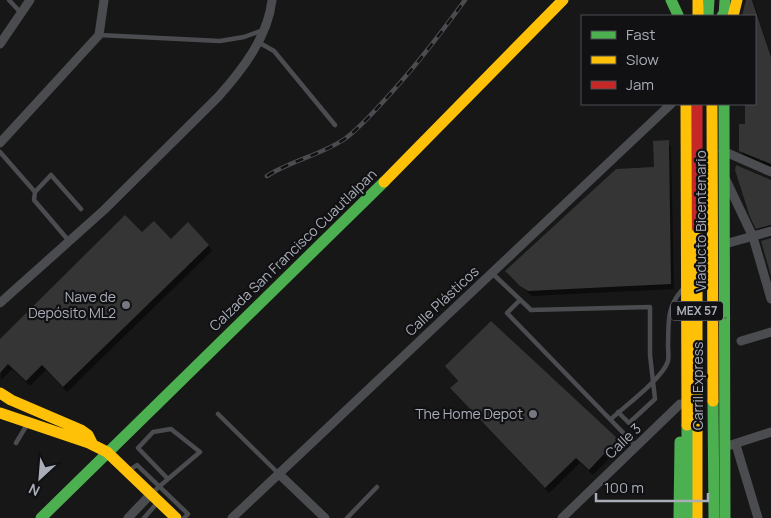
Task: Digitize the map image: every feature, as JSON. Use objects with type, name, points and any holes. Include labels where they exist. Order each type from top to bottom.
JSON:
[{"type":"main road","name":"Calzada San Francisco Cuautlalpan","points":[[42,518],[107,452],[377,190],[563,0]]},
{"type":"main road","points":[[671,0],[681,8]]},
{"type":"main road","points":[[698,0],[698,15]]},
{"type":"main road","points":[[712,0],[720,15]]},
{"type":"main road","points":[[720,15],[725,0]]},
{"type":"main road","points":[[721,15],[737,0]]},
{"type":"main road","points":[[679,518],[682,290],[681,105]]},
{"type":"main road","name":"Viaducto Bicentenario","points":[[686,105],[687,518]]},
{"type":"main road","name":"MEX 57","points":[[697,518],[698,105]]},
{"type":"main road","name":"MEX 57","points":[[708,105],[708,518]]},
{"type":"main road","name":"Carril Express","points":[[713,105],[717,518]]},
{"type":"main road","points":[[724,105],[725,244],[731,445],[725,518]]},
{"type":"main road","points":[[682,235],[697,259]]},
{"type":"main road","points":[[0,393],[11,400],[81,430],[88,435],[93,445]]},
{"type":"main road","points":[[0,412],[93,445],[107,452],[156,494],[176,518]]},
{"type":"main road","points":[[679,477],[697,450]]},
{"type":"main road","points":[[708,489],[717,518]]},
{"type":"street","points":[[0,143],[99,35],[104,0]]},
{"type":"street","points":[[0,303],[104,210],[218,97],[232,80],[266,29],[272,0]]},
{"type":"street","points":[[0,44],[28,1]]},
{"type":"street","name":"Calle Plásticos","points":[[232,518],[669,105]]},
{"type":"street","points":[[724,151],[771,172]]},
{"type":"street","points":[[724,176],[753,237],[771,299]]},
{"type":"street","points":[[725,244],[771,231]]},
{"type":"street","points":[[741,341],[771,332]]},
{"type":"street","name":"Calle 3","points":[[562,518],[680,404]]},
{"type":"street","points":[[758,518],[731,445],[771,432]]},
{"type":"street","points":[[279,474],[325,518]]},
{"type":"street","points":[[128,518],[156,494]]},
{"type":"lane","points":[[9,0],[21,13]]},
{"type":"lane","points":[[99,35],[220,41],[244,37],[266,29]]},
{"type":"lane","points":[[258,42],[274,51],[335,125]]},
{"type":"lane","points":[[0,152],[35,192]]},
{"type":"lane","points":[[69,241],[34,200],[35,192],[51,175],[81,209]]},
{"type":"lane","points":[[492,272],[531,310],[650,307],[650,354],[656,399],[629,423],[618,412]]},
{"type":"lane","points":[[611,418],[653,381],[667,363],[668,313],[673,301],[682,290]]},
{"type":"lane","points":[[520,300],[507,313],[611,418],[637,447]]},
{"type":"lane","points":[[218,414],[279,474]]},
{"type":"lane","points":[[16,443],[28,422]]},
{"type":"lane","points":[[144,518],[156,494],[168,479],[200,452],[171,429],[153,432],[138,448],[168,479]]},
{"type":"lane","points":[[347,518],[377,487]]},
{"type":"lane","points":[[156,494],[188,514],[184,518]]},
{"type":"building","points":[[746,0],[752,0],[771,57],[771,164],[739,151],[739,124],[745,124],[745,105],[756,105],[756,15],[742,15]]},
{"type":"building","points":[[669,140],[671,284],[528,291],[505,271],[616,169],[654,167],[653,141]]},
{"type":"building","points":[[736,165],[771,180],[771,225],[756,229],[750,217],[735,170]]},
{"type":"building","points":[[125,215],[142,232],[154,221],[171,239],[188,222],[209,245],[63,387],[42,365],[26,381],[8,364],[0,373],[0,339]]},
{"type":"building","points":[[771,238],[771,276],[761,241]]},
{"type":"building","name":"The Home Depot","points":[[491,321],[618,439],[589,470],[576,458],[545,488],[450,388],[458,381],[445,366]]},
{"type":"railway","points":[[267,176],[337,144],[346,138],[392,92],[465,0]]},
{"type":"traffic: fast","points":[[671,0],[678,15]]},
{"type":"traffic: fast","points":[[708,15],[709,0]]},
{"type":"traffic: fast","points":[[724,15],[725,0]]},
{"type":"traffic: fast","points":[[724,105],[725,518]]},
{"type":"traffic: fast","points":[[41,518],[384,182]]},
{"type":"traffic: fast","points":[[713,401],[714,518]]},
{"type":"traffic: fast","points":[[687,425],[687,518]]},
{"type":"traffic: fast","points":[[679,518],[680,442]]},
{"type":"traffic: slow","points":[[384,182],[563,0]]},
{"type":"traffic: slow","points":[[698,0],[698,15]]},
{"type":"traffic: slow","points":[[733,15],[737,0]]},
{"type":"traffic: slow","points":[[686,105],[687,425]]},
{"type":"traffic: slow","points":[[712,105],[713,401]]},
{"type":"traffic: slow","points":[[697,227],[697,518]]},
{"type":"traffic: slow","points":[[0,393],[11,400],[81,430],[88,435],[93,445]]},
{"type":"traffic: slow","points":[[0,413],[89,443],[107,452],[176,518]]},
{"type":"traffic: jam","points":[[697,105],[697,227]]},
{"type":"place","name":"Nave de Depósito ML2","points":[[126,305]]},
{"type":"place","name":"The Home Depot","points":[[533,414]]}]
